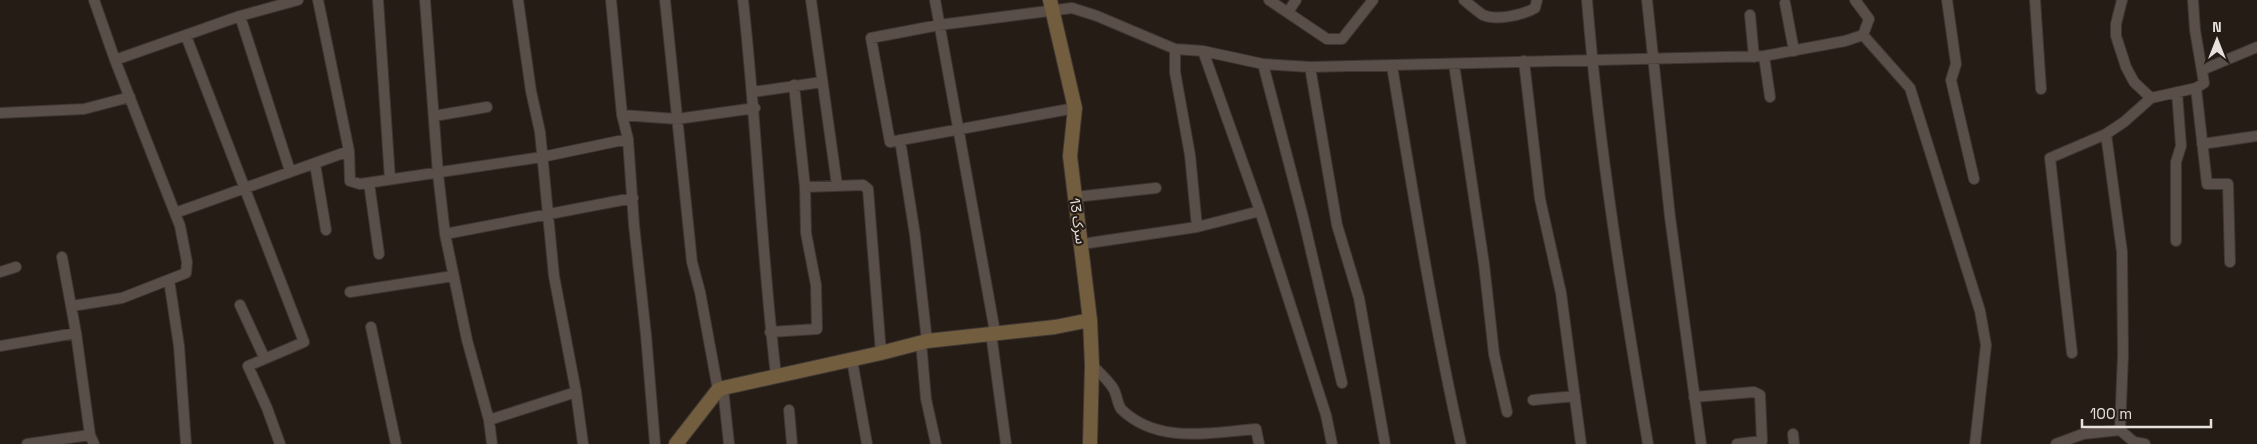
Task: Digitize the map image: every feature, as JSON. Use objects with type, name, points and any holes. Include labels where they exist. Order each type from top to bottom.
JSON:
[{"type":"street","points":[[72,306],[122,298],[186,273],[187,262],[175,213],[115,60],[95,0]]},
{"type":"street","points":[[115,60],[240,16],[298,0]]},
{"type":"street","points":[[318,0],[349,151],[350,181],[360,184],[438,174],[542,158],[628,139]]},
{"type":"street","points":[[378,0],[390,179]]},
{"type":"street","points":[[425,0],[438,174],[445,234],[453,276],[489,420],[492,444]]},
{"type":"street","points":[[518,0],[531,91],[540,132],[554,276],[576,392],[582,444]]},
{"type":"street","points":[[611,0],[622,115],[628,139],[634,225],[655,444]]},
{"type":"street","points":[[665,0],[692,262],[720,389],[728,444]]},
{"type":"street","points":[[743,0],[755,108],[757,176],[770,332],[776,375]]},
{"type":"street","points":[[811,0],[836,185]]},
{"type":"street","points":[[935,0],[993,332],[1006,444]]},
{"type":"street","points":[[1288,12],[1296,0]]},
{"type":"street","points":[[1275,1],[1327,39],[1342,39],[1373,0]]},
{"type":"street","points":[[1464,0],[1485,16],[1497,16],[1526,13],[1535,8],[1537,0]]},
{"type":"street","points":[[1587,0],[1592,60],[1625,312],[1648,444]]},
{"type":"street","points":[[1647,0],[1670,217],[1701,444]]},
{"type":"street","points":[[1075,108],[890,142],[871,38],[1051,5],[1072,8],[1098,16],[1175,49],[1204,51],[1263,64],[1310,67],[1392,66],[1759,56],[1845,41],[1863,34],[1869,19],[1855,0]]},
{"type":"street","points":[[1947,0],[1956,64],[1951,80],[1974,179]]},
{"type":"street","points":[[2035,0],[2041,89]]},
{"type":"street","points":[[2122,0],[2116,24],[2116,36],[2126,67],[2134,82],[2151,98]]},
{"type":"street","points":[[2072,353],[2050,158],[2106,134],[2124,122],[2151,98],[2196,88],[2204,83],[2195,30],[2193,0]]},
{"type":"street","points":[[1785,3],[1794,51]]},
{"type":"street","name":"سرک 13","points":[[1051,5],[1075,108],[1070,156],[1090,320],[1092,365],[1090,444]]},
{"type":"street","points":[[1750,15],[1770,97]]},
{"type":"street","points":[[240,16],[290,171]]},
{"type":"street","points":[[1863,34],[1910,88],[1980,311],[1986,345],[1975,444]]},
{"type":"street","points":[[186,36],[304,342],[264,357],[248,366],[267,408],[280,444]]},
{"type":"street","points":[[2202,70],[2257,47]]},
{"type":"street","points":[[1175,49],[1175,72],[1190,155],[1198,227]]},
{"type":"street","points":[[1204,51],[1260,211],[1326,415],[1332,444]]},
{"type":"street","points":[[1524,61],[1540,199],[1561,293],[1581,444]]},
{"type":"street","points":[[1263,64],[1303,217],[1342,383]]},
{"type":"street","points":[[1454,64],[1468,172],[1484,264],[1494,354],[1507,412]]},
{"type":"street","points":[[1392,66],[1421,230],[1431,303],[1461,444]]},
{"type":"street","points":[[1310,67],[1337,225],[1359,298],[1385,444]]},
{"type":"street","points":[[753,92],[822,82]]},
{"type":"street","points":[[770,332],[817,329],[816,285],[806,233],[805,187],[794,86]]},
{"type":"street","points":[[2196,88],[2207,184],[2228,184],[2230,262]]},
{"type":"street","points":[[2176,241],[2176,162],[2181,146],[2177,92]]},
{"type":"street","points":[[0,113],[84,109],[130,97]]},
{"type":"street","points":[[434,116],[487,107]]},
{"type":"street","points":[[622,115],[677,119],[755,108]]},
{"type":"street","points":[[2106,134],[2122,252],[2123,355],[2120,430],[2133,443],[2145,444]]},
{"type":"street","points":[[2202,144],[2257,136]]},
{"type":"street","points":[[900,140],[915,235],[924,342],[926,399],[936,444]]},
{"type":"street","points":[[175,213],[349,151]]},
{"type":"street","points":[[315,164],[326,230]]},
{"type":"street","points":[[368,183],[379,254]]},
{"type":"street","points":[[805,187],[863,185],[868,189],[881,353]]},
{"type":"street","points":[[1075,197],[1156,188]]},
{"type":"street","points":[[445,234],[633,198]]},
{"type":"street","points":[[1082,244],[1198,227],[1260,211]]},
{"type":"street","points":[[27,444],[92,439],[72,306],[62,257]]},
{"type":"street","points":[[0,272],[16,267]]},
{"type":"street","points":[[350,292],[453,276]]},
{"type":"street","points":[[169,280],[179,346],[186,444]]},
{"type":"street","points":[[240,304],[264,357]]},
{"type":"street","points":[[676,444],[720,389],[924,342],[993,332],[1055,327],[1090,320]]},
{"type":"street","points":[[371,327],[396,444]]},
{"type":"street","points":[[0,346],[76,333]]},
{"type":"street","points":[[852,360],[867,444]]},
{"type":"street","points":[[1092,365],[1113,388],[1120,408],[1148,436],[1174,440],[1208,441],[1256,429],[1259,444]]},
{"type":"street","points":[[489,420],[576,392]]},
{"type":"street","points":[[1694,397],[1754,392],[1760,394],[1762,441],[1737,444]]},
{"type":"street","points":[[1533,400],[1575,396]]},
{"type":"street","points":[[789,410],[792,444]]},
{"type":"street","points":[[2056,444],[2083,434],[2120,430]]}]
